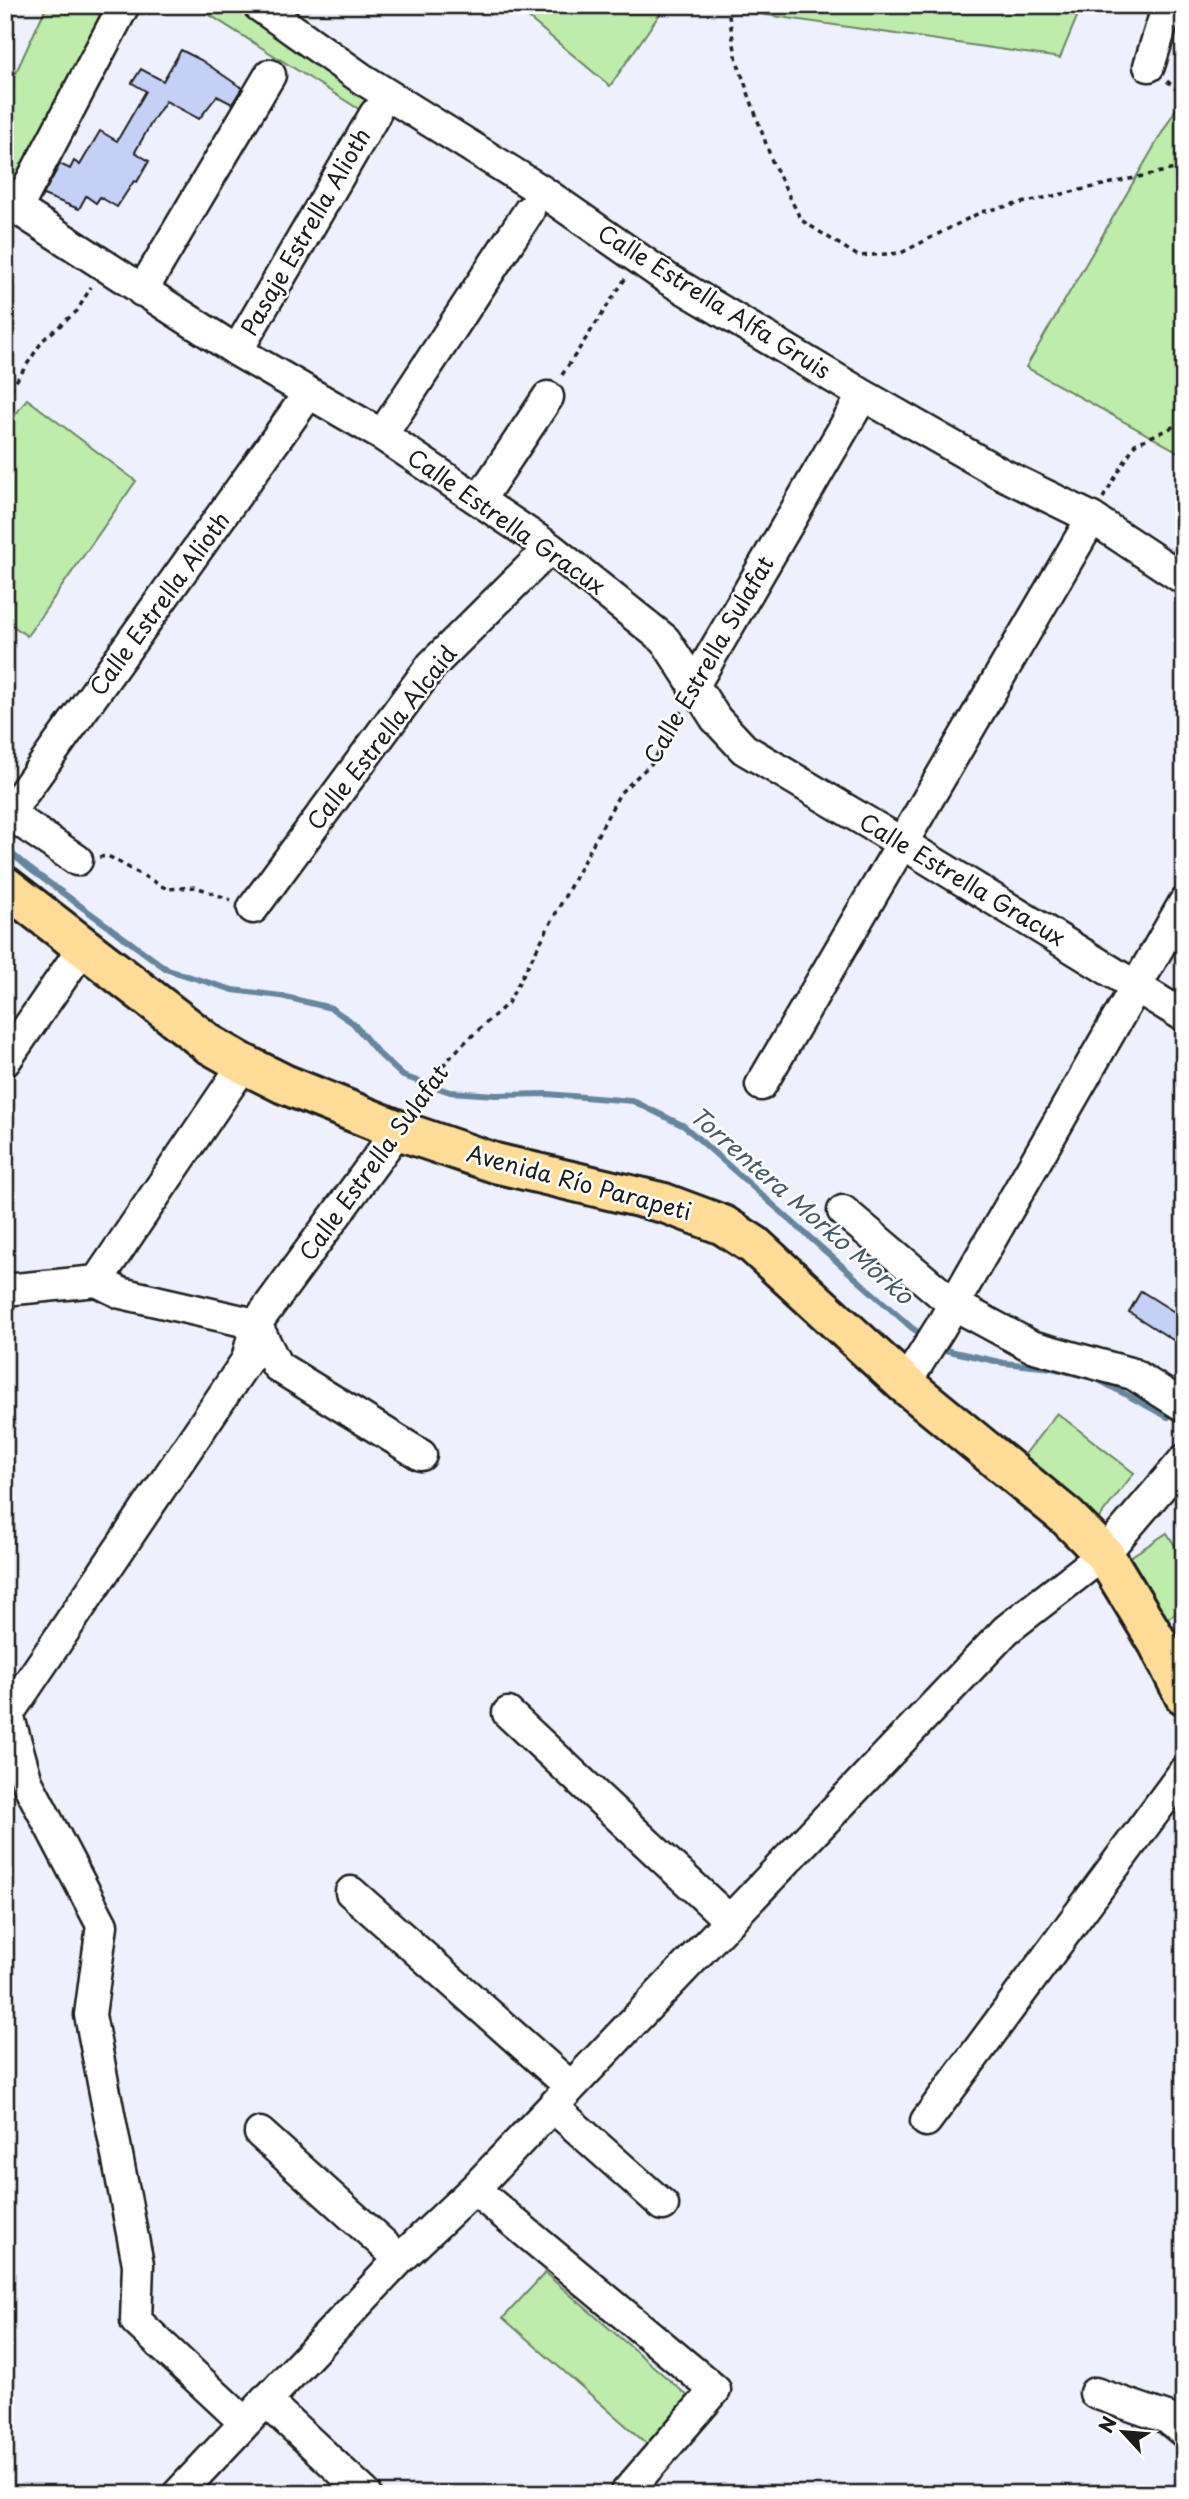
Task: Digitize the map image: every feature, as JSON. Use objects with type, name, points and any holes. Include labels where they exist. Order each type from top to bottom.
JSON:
[{"type":"main road","name":"Avenida Río Parapeti","points":[[5,886],[209,1044],[284,1084],[398,1130],[495,1163],[664,1203],[723,1225],[754,1245],[913,1371],[1104,1554],[1158,1643],[1184,1695]]},
{"type":"street","points":[[11,206],[124,5]]},
{"type":"street","name":"Calle Estrella Alfa Gruis","points":[[258,5],[361,78],[542,191],[668,279],[1000,473],[1092,518],[1184,579]]},
{"type":"street","points":[[1149,66],[1168,5]]},
{"type":"street","points":[[142,291],[270,75]]},
{"type":"street","name":"Pasaje Estrella Alioth","points":[[237,351],[375,114]]},
{"type":"street","name":"Calle Estrella Gracux","points":[[11,206],[237,351],[382,435],[550,548],[665,640],[716,719],[744,749],[1184,1016]]},
{"type":"street","points":[[382,435],[529,211]]},
{"type":"street","name":"Calle Estrella Alioth","points":[[7,812],[309,393]]},
{"type":"street","name":"Calle Estrella Sulafat","points":[[693,687],[863,395]]},
{"type":"street","points":[[480,499],[548,397]]},
{"type":"street","points":[[761,1085],[1092,518]]},
{"type":"street","name":"Calle Estrella Alcaid","points":[[253,908],[432,665],[550,548]]},
{"type":"street","points":[[7,812],[77,860]]},
{"type":"street","points":[[913,1371],[1184,903]]},
{"type":"street","points":[[5,1061],[84,946]]},
{"type":"street","points":[[97,1282],[244,1064]]},
{"type":"street","name":"Calle Estrella Sulafat","points":[[7,1703],[247,1360],[256,1324],[398,1130]]},
{"type":"street","points":[[843,1211],[947,1316],[1031,1346],[1133,1374],[1184,1406]]},
{"type":"street","points":[[5,1290],[97,1282],[121,1293],[256,1324],[277,1366],[421,1455]]},
{"type":"street","points":[[178,2494],[400,2259],[474,2189],[1006,1630],[1104,1554],[1184,1460]]},
{"type":"street","points":[[7,1703],[27,1782],[103,1925],[90,2015],[138,2264],[136,2320],[244,2422]]},
{"type":"street","points":[[508,1713],[730,1921]]},
{"type":"street","points":[[926,2121],[1184,1772]]},
{"type":"street","points":[[351,1892],[562,2097],[663,2205]]},
{"type":"street","points":[[260,2133],[400,2259]]},
{"type":"street","points":[[474,2189],[715,2390],[625,2494]]},
{"type":"street","points":[[1095,2393],[1167,2417],[1184,2432]]},
{"type":"street","points":[[265,2400],[366,2494]]},
{"type":"path","points":[[727,5],[737,61],[767,149],[801,220],[858,256],[901,253],[981,212],[1184,167]]},
{"type":"path","points":[[5,398],[43,340],[77,311],[104,267]]},
{"type":"path","points":[[548,397],[631,272],[668,279]]},
{"type":"path","points":[[1092,518],[1135,444],[1184,422]]},
{"type":"path","name":"Calle Estrella Sulafat","points":[[398,1130],[426,1084],[461,1046],[508,1003],[620,793],[653,762],[693,687]]},
{"type":"path","points":[[77,860],[108,856],[167,889],[196,887],[253,908]]},
{"type":"green space","points":[[47,5],[116,5],[14,194],[5,187],[5,96]]},
{"type":"green space","points":[[194,5],[244,5],[381,95],[365,113]]},
{"type":"green space","points":[[513,5],[666,5],[610,86]]},
{"type":"green space","points":[[698,5],[1082,5],[1060,58]]},
{"type":"green space","points":[[1184,95],[1184,455],[1026,367]]},
{"type":"green space","points":[[27,399],[136,481],[27,636],[5,620],[5,429]]},
{"type":"green space","points":[[1057,1413],[1134,1473],[1096,1522],[1019,1462]]},
{"type":"green space","points":[[1167,1533],[1184,1560],[1184,1608],[1165,1620],[1127,1559]]},
{"type":"green space","points":[[545,2273],[689,2397],[647,2444],[503,2318]]},
{"type":"building","points":[[181,50],[242,88],[232,104],[217,96],[199,119],[166,101],[135,152],[149,161],[137,182],[134,181],[117,207],[100,197],[96,203],[86,196],[79,209],[43,195],[60,164],[70,169],[74,161],[80,165],[100,131],[117,141],[146,91],[132,83],[141,69],[163,81]]},
{"type":"building","points":[[1141,1291],[1184,1318],[1184,1347],[1129,1312]]},
{"type":"waterway","name":"Torrentera Morko Morko","points":[[5,848],[168,970],[233,990],[281,996],[331,1008],[353,1023],[378,1053],[403,1076],[450,1092],[547,1094],[633,1101],[684,1126],[924,1336]]},
{"type":"waterway","name":"Torrentera Morko Morko","points":[[939,1346],[945,1350],[1004,1363],[1052,1368],[1097,1379],[1168,1417]]}]
